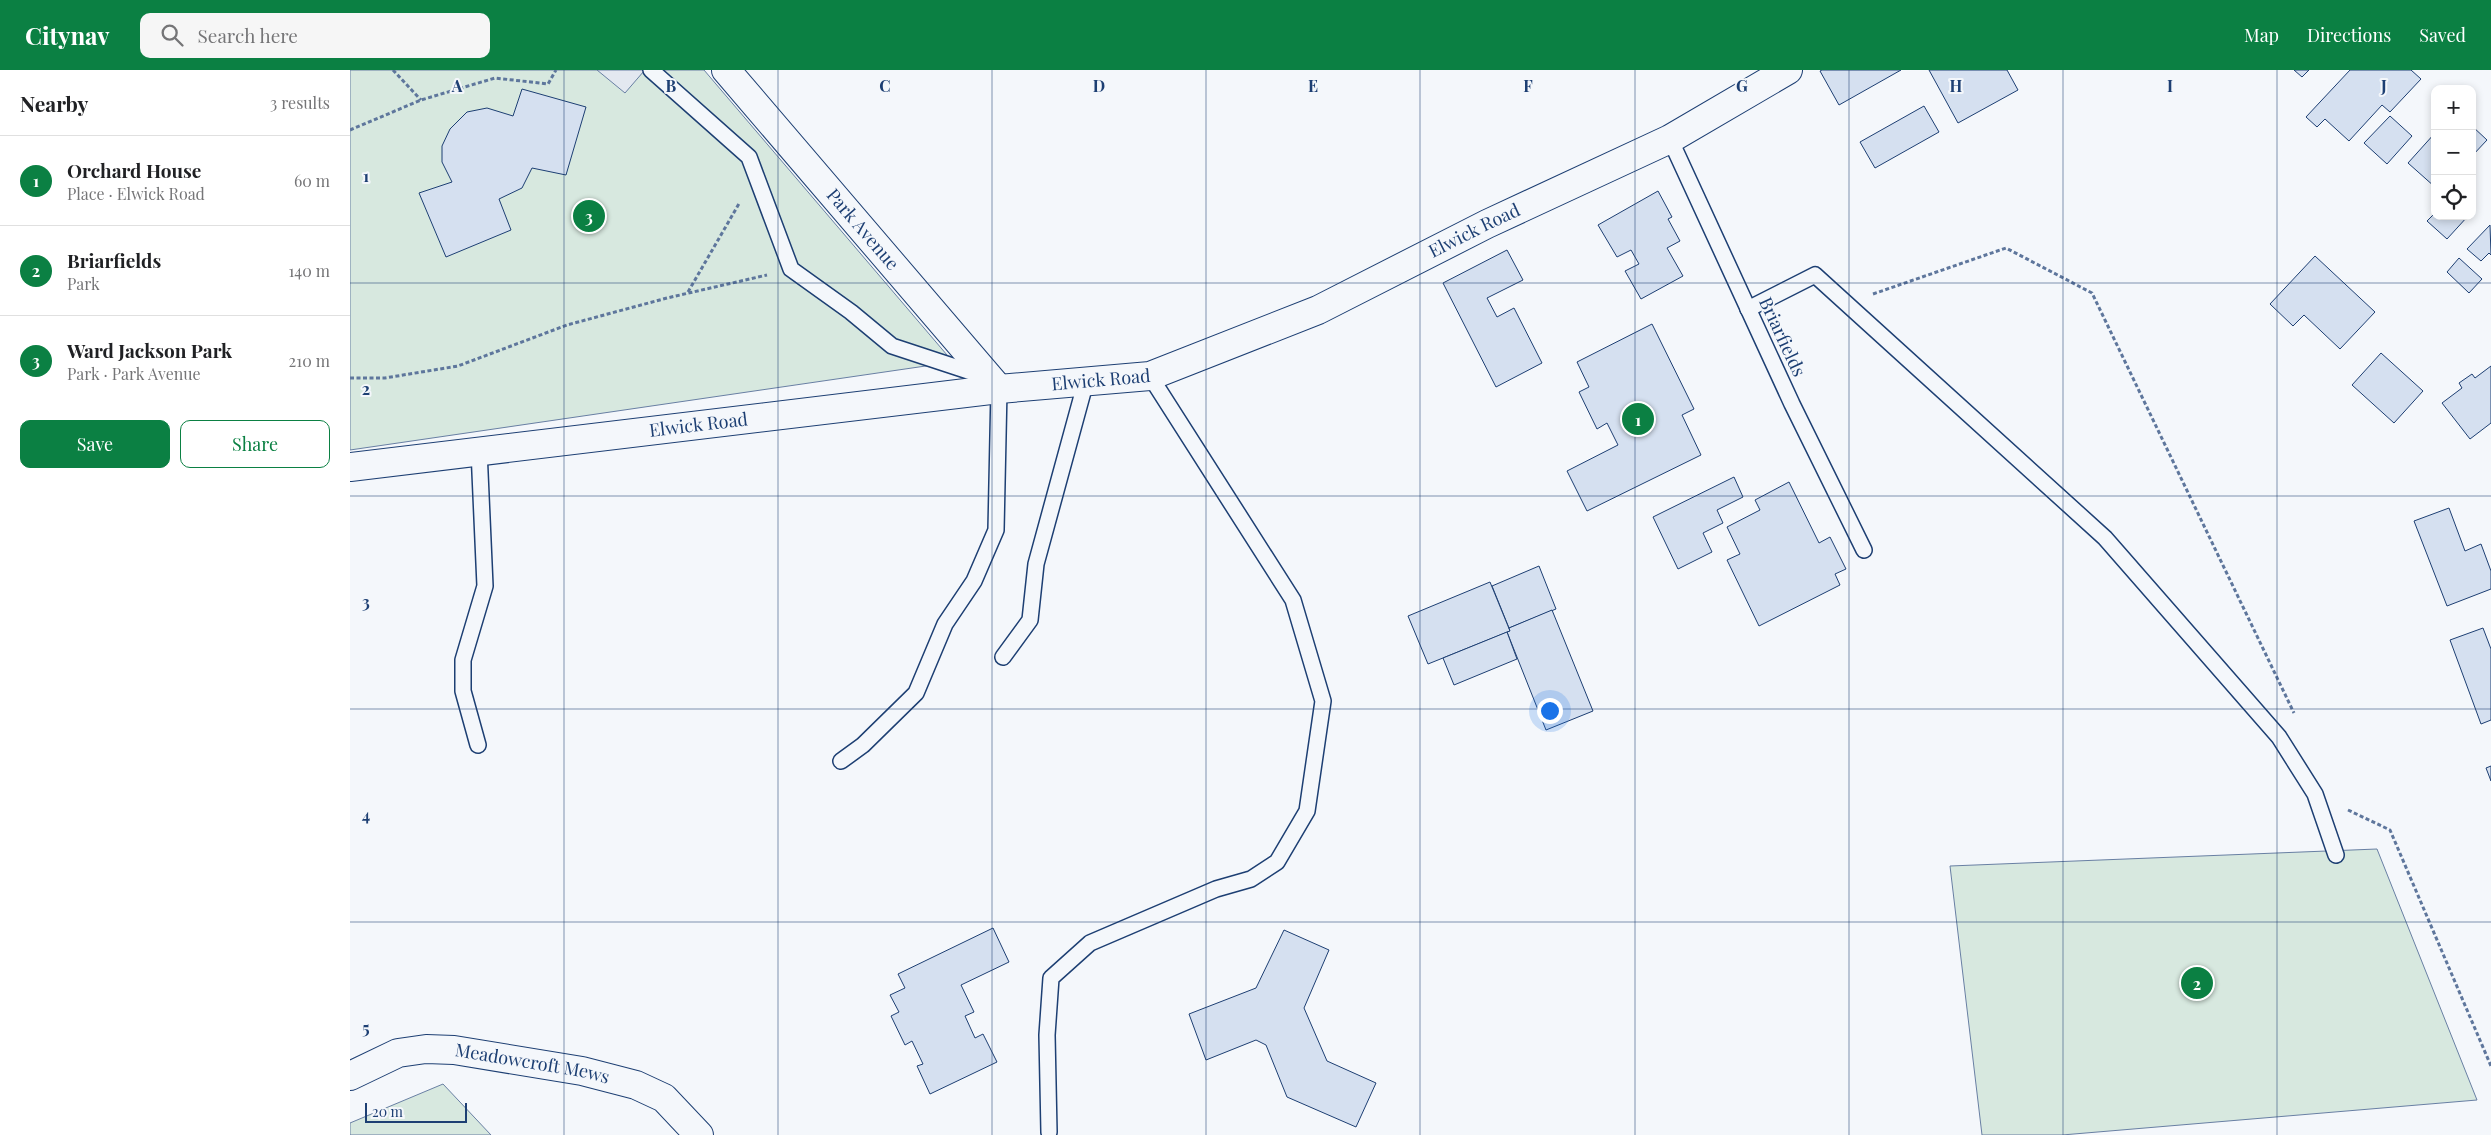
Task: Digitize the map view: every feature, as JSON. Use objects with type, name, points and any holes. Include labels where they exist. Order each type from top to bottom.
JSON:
[{"type":"street","name":"Park Avenue","points":[[726,70],[995,384]]},
{"type":"street","name":"Elwick Road","points":[[350,467],[995,384],[1086,382],[1150,376],[1318,310],[1487,224],[1670,139],[1788,70]]},
{"type":"street","name":"Meadowcroft Mews","points":[[350,1076],[398,1053],[426,1049],[454,1050],[582,1071],[636,1086],[664,1098],[699,1135]]},
{"type":"lane","points":[[651,70],[749,157],[791,269],[851,312],[892,346],[995,384],[996,530],[974,581],[945,624],[916,693],[863,745],[841,761]]},
{"type":"lane","name":"Briarfields","points":[[1670,139],[1748,308],[1864,550]]},
{"type":"lane","points":[[1748,308],[1815,275],[2105,538],[2279,738],[2315,794],[2336,856]]},
{"type":"lane","points":[[1049,1132],[1047,1035],[1051,978],[1090,943],[1216,889],[1252,880],[1277,862],[1307,811],[1323,702],[1293,600],[1150,376]]},
{"type":"lane","points":[[1003,657],[1030,620],[1036,564],[1086,382]]},
{"type":"lane","points":[[478,745],[464,691],[462,660],[485,586],[479,450]]},
{"type":"path","points":[[393,70],[421,100]]},
{"type":"path","points":[[350,130],[421,100],[495,78],[548,84],[556,70]]},
{"type":"path","points":[[688,293],[755,174]]},
{"type":"path","points":[[1846,304],[2006,248],[2092,293],[2298,721]]},
{"type":"path","points":[[350,378],[385,378],[458,366],[568,325],[688,293],[791,269]]},
{"type":"path","points":[[2315,794],[2390,830],[2491,1066]]},
{"type":"shaded area","points":[[350,70],[704,70],[953,362],[350,450]]},
{"type":"shaded area","points":[[597,70],[642,70],[644,71],[625,93]]},
{"type":"shaded area","points":[[2377,849],[2477,1100],[2062,1135],[1982,1135],[1950,866]]},
{"type":"shaded area","points":[[443,1084],[491,1135],[350,1135],[350,1123]]},
{"type":"building","points":[[1901,70],[1839,105],[1820,71]]},
{"type":"building","points":[[1929,70],[2007,70],[2018,90],[1958,123]]},
{"type":"building","points":[[2294,70],[2309,70],[2302,77]]},
{"type":"building","points":[[2350,70],[2411,70],[2421,79],[2390,112],[2382,105],[2349,141],[2325,119],[2317,127],[2306,117]]},
{"type":"building","points":[[522,89],[586,107],[566,175],[532,168],[522,188],[499,199],[511,230],[446,257],[419,193],[452,182],[442,162],[442,146],[450,129],[467,112],[487,108],[513,116]]},
{"type":"building","points":[[1924,106],[1939,132],[1875,168],[1860,142]]},
{"type":"building","points":[[2390,116],[2412,136],[2387,164],[2364,143]]},
{"type":"building","points":[[2476,130],[2487,140],[2476,152]]},
{"type":"building","points":[[2431,137],[2431,183],[2408,163]]},
{"type":"building","points":[[1658,191],[1672,217],[1668,219],[1680,241],[1667,248],[1683,276],[1641,299],[1625,271],[1639,264],[1631,250],[1617,257],[1598,225]]},
{"type":"building","points":[[2431,217],[2431,220],[2464,220],[2447,239],[2427,221]]},
{"type":"building","points":[[2490,225],[2491,255],[2489,253],[2481,261],[2467,249]]},
{"type":"building","points":[[1507,250],[1523,280],[1487,298],[1497,317],[1514,308],[1542,363],[1496,387],[1443,283]]},
{"type":"building","points":[[2315,256],[2375,312],[2340,349],[2304,315],[2293,326],[2270,304]]},
{"type":"building","points":[[2459,258],[2482,279],[2469,293],[2447,272]]},
{"type":"building","points":[[1652,324],[1694,409],[1682,415],[1701,455],[1587,511],[1567,471],[1618,445],[1607,423],[1597,429],[1579,392],[1589,387],[1577,362]]},
{"type":"building","points":[[2381,353],[2423,391],[2394,423],[2352,385]]},
{"type":"building","points":[[2491,366],[2491,423],[2470,439],[2442,403],[2462,388],[2459,383],[2472,374],[2475,378]]},
{"type":"building","points":[[1734,477],[1743,497],[1717,510],[1723,523],[1703,533],[1712,552],[1678,569],[1653,517]]},
{"type":"building","points":[[1789,482],[1819,543],[1830,537],[1846,569],[1835,574],[1840,585],[1759,626],[1727,560],[1740,554],[1727,527],[1760,510],[1755,500]]},
{"type":"building","points":[[2449,508],[2465,551],[2481,544],[2491,571],[2491,589],[2447,606],[2414,521]]},
{"type":"building","points":[[1539,566],[1556,609],[1509,628],[1492,586]]},
{"type":"building","points":[[1490,582],[1510,631],[1428,664],[1408,616]]},
{"type":"building","points":[[1552,610],[1593,711],[1546,730],[1507,632],[1510,631],[1509,628]]},
{"type":"building","points":[[2483,628],[2491,649],[2491,720],[2481,724],[2450,640]]},
{"type":"building","points":[[1507,632],[1517,659],[1454,685],[1443,658]]},
{"type":"building","points":[[2491,766],[2491,781],[2486,768]]},
{"type":"building","points":[[993,928],[1009,962],[961,985],[974,1012],[965,1016],[975,1038],[983,1034],[997,1062],[930,1094],[917,1066],[923,1064],[912,1041],[905,1045],[891,1016],[899,1012],[890,995],[905,988],[898,974]]},
{"type":"building","points":[[1284,930],[1329,950],[1304,1008],[1327,1061],[1376,1083],[1356,1127],[1287,1097],[1266,1045],[1256,1040],[1206,1060],[1189,1014],[1256,988]]},
{"type":"place","name":"Ward Jackson Park","points":[[589,216]]},
{"type":"place","name":"Orchard House","points":[[1638,419]]},
{"type":"place","name":"Briarfields","points":[[2197,983]]}]
